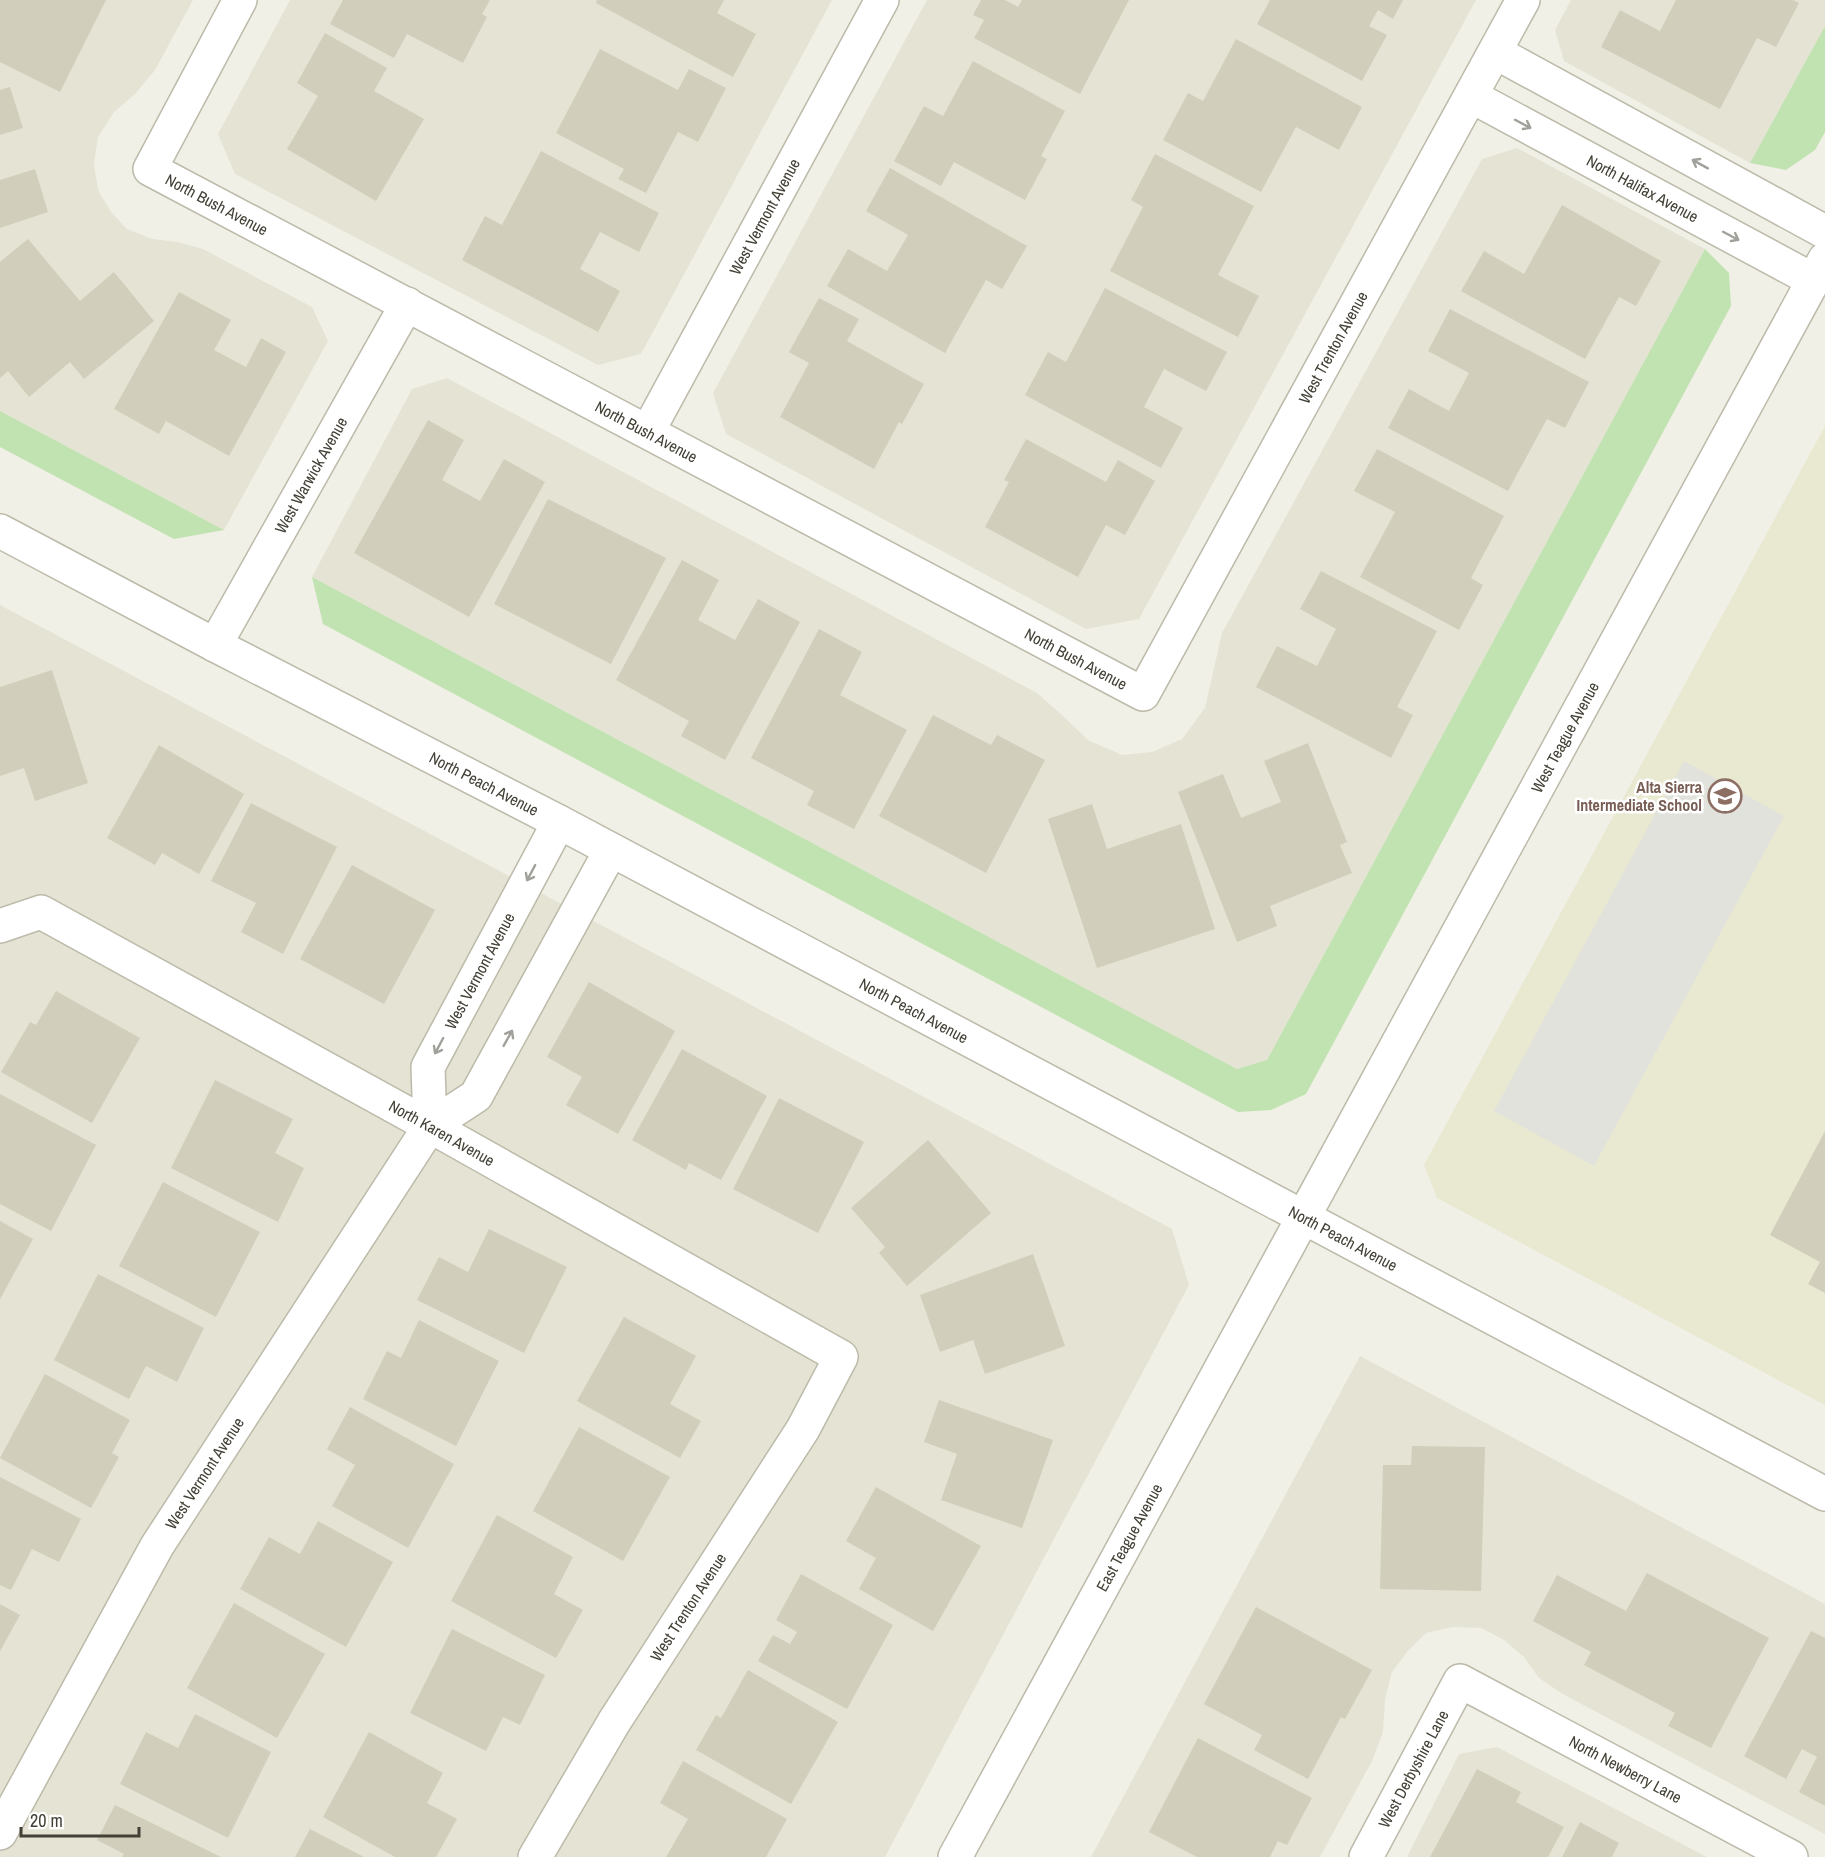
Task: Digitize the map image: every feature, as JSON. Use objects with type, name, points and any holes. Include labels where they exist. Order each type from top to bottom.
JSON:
[{"type":"street","name":"North Bush Avenue","points":[[240,0],[150,169],[1143,694]]},
{"type":"street","name":"West Vermont Avenue","points":[[648,431],[882,0]]},
{"type":"street","name":"West Trenton Avenue","points":[[1143,694],[1523,0]]},
{"type":"street","points":[[1495,52],[1825,232]]},
{"type":"street","name":"North Halifax Avenue","points":[[1471,96],[1819,270]]},
{"type":"street","name":"West Teague Avenue","points":[[1303,1217],[1819,270]]},
{"type":"street","name":"West Warwick Avenue","points":[[215,645],[407,304]]},
{"type":"street","name":"North Peach Avenue","points":[[0,531],[558,822],[1825,1494]]},
{"type":"street","name":"West Vermont Avenue","points":[[430,1126],[428,1067],[558,822]]},
{"type":"street","name":"West Vermont Avenue","points":[[0,1833],[157,1546],[430,1126],[477,1096],[611,850]]},
{"type":"street","name":"North Karen Avenue","points":[[0,926],[41,912],[430,1126],[841,1357]]},
{"type":"street","name":"East Teague Avenue","points":[[955,1857],[1303,1217]]},
{"type":"street","name":"West Trenton Avenue","points":[[535,1857],[614,1722],[803,1430],[841,1357]]},
{"type":"street","name":"West Derbyshire Lane","points":[[1366,1857],[1460,1681]]},
{"type":"street","name":"North Newberry Lane","points":[[1460,1681],[1791,1857]]},
{"type":"shaded area","points":[[0,0],[193,0],[155,70],[135,94],[114,112],[98,137],[94,164],[98,190],[111,212],[127,229],[152,239],[178,242],[203,249],[312,307],[328,341],[224,530],[0,411]]},
{"type":"shaded area","points":[[290,0],[832,0],[641,354],[598,365],[235,174],[218,134]]},
{"type":"shaded area","points":[[927,0],[1476,0],[1139,619],[1086,629],[726,434],[713,393]]},
{"type":"shaded area","points":[[1571,0],[1825,0],[1825,26],[1750,163],[1564,61],[1555,30]]},
{"type":"shaded area","points":[[1517,148],[1705,249],[1267,1060],[1237,1069],[312,577],[412,389],[447,378],[1037,693],[1088,740],[1122,755],[1152,752],[1182,739],[1205,708],[1222,633],[1482,159]]},
{"type":"shaded area","name":"Alta Sierra Intermediate School","points":[[1825,426],[1825,1405],[1437,1198],[1424,1165]]},
{"type":"shaded area","points":[[0,605],[1172,1229],[1189,1285],[885,1857],[0,1857]]},
{"type":"shaded area","points":[[1684,761],[1784,816],[1594,1166],[1494,1111]]},
{"type":"shaded area","points":[[1360,1356],[1825,1604],[1825,1834],[1561,1693],[1539,1678],[1524,1657],[1504,1640],[1481,1628],[1453,1627],[1426,1633],[1407,1652],[1392,1672],[1385,1699],[1383,1732],[1372,1761],[1320,1857],[1091,1857]]},
{"type":"shaded area","points":[[1497,1747],[1707,1857],[1407,1857],[1459,1754]]},
{"type":"green space","points":[[1825,26],[1825,132],[1815,150],[1786,170],[1750,163]]},
{"type":"green space","points":[[1705,249],[1729,273],[1731,306],[1306,1094],[1271,1110],[1238,1112],[323,624],[312,577],[1237,1069],[1267,1060]]},
{"type":"green space","points":[[0,411],[224,530],[174,539],[0,447]]},
{"type":"building","points":[[0,0],[106,0],[60,92],[0,62]]},
{"type":"building","points":[[343,0],[490,0],[482,14],[487,17],[463,63],[407,34],[394,58],[330,24]]},
{"type":"building","points":[[597,0],[724,0],[717,13],[756,34],[733,77],[596,3]]},
{"type":"building","points":[[981,0],[1005,0],[1018,7],[1022,0],[1129,0],[1080,94],[974,38],[984,20],[973,15]]},
{"type":"building","points":[[1270,0],[1403,0],[1393,19],[1378,10],[1369,26],[1387,35],[1362,81],[1257,24]]},
{"type":"building","points":[[1676,0],[1793,0],[1799,3],[1776,47],[1757,38],[1720,109],[1601,47],[1620,10],[1660,31]]},
{"type":"building","points":[[325,33],[387,68],[374,91],[424,119],[376,201],[287,149],[318,96],[297,83]]},
{"type":"building","points":[[1236,39],[1362,107],[1339,150],[1296,127],[1261,192],[1163,140],[1188,93],[1203,101]]},
{"type":"building","points":[[600,49],[678,90],[689,69],[726,88],[698,142],[678,132],[646,193],[618,179],[624,169],[556,133]]},
{"type":"building","points":[[973,61],[1065,111],[1041,156],[1047,159],[1025,200],[954,162],[941,186],[894,161],[924,106],[943,116]]},
{"type":"building","points":[[10,87],[23,128],[0,135],[0,90]]},
{"type":"building","points":[[541,151],[659,213],[639,252],[600,232],[580,269],[620,291],[598,332],[462,260],[485,216],[502,225]]},
{"type":"building","points":[[1155,154],[1254,206],[1218,275],[1259,296],[1238,337],[1110,271],[1143,207],[1131,200]]},
{"type":"building","points":[[890,168],[1027,246],[1002,289],[986,280],[945,353],[827,286],[848,249],[887,271],[908,235],[866,211]]},
{"type":"building","points":[[35,169],[48,212],[0,228],[0,180]]},
{"type":"building","points":[[1562,205],[1661,261],[1636,306],[1619,297],[1585,359],[1461,291],[1484,251],[1524,274]]},
{"type":"building","points":[[28,239],[80,301],[114,272],[154,321],[84,379],[70,362],[29,397],[8,371],[0,378],[0,262]]},
{"type":"building","points":[[1105,288],[1227,352],[1206,391],[1164,369],[1144,407],[1183,428],[1161,468],[1025,395],[1048,352],[1066,362]]},
{"type":"building","points":[[179,292],[231,320],[214,350],[246,367],[261,338],[286,352],[229,456],[166,421],[159,434],[114,409]]},
{"type":"building","points":[[819,298],[859,319],[847,341],[924,384],[902,424],[899,422],[874,469],[780,417],[809,363],[789,352]]},
{"type":"building","points":[[1450,309],[1589,382],[1565,428],[1547,419],[1508,491],[1388,428],[1409,389],[1449,411],[1469,373],[1428,351]]},
{"type":"building","points":[[428,420],[464,440],[442,480],[480,501],[504,459],[545,482],[469,617],[354,553]]},
{"type":"building","points":[[1026,439],[1106,482],[1118,460],[1155,481],[1125,535],[1106,525],[1078,577],[985,527],[1009,482],[1004,480]]},
{"type":"building","points":[[1377,449],[1504,516],[1471,578],[1483,585],[1459,630],[1360,577],[1395,512],[1354,491]]},
{"type":"building","points":[[548,499],[666,558],[611,664],[494,604]]},
{"type":"building","points":[[682,560],[719,580],[698,620],[735,640],[758,599],[800,622],[725,760],[681,736],[689,721],[616,680]]},
{"type":"building","points":[[1321,571],[1437,631],[1397,707],[1413,715],[1391,758],[1256,687],[1277,646],[1317,666],[1336,629],[1300,609]]},
{"type":"building","points":[[819,629],[862,652],[840,695],[907,730],[854,829],[807,805],[814,791],[751,758]]},
{"type":"building","points":[[52,670],[88,783],[35,801],[24,768],[0,776],[0,687]]},
{"type":"building","points":[[933,715],[991,745],[997,735],[1045,760],[986,873],[879,816]]},
{"type":"building","points":[[1308,743],[1347,842],[1340,845],[1352,873],[1270,906],[1277,926],[1237,942],[1178,792],[1223,774],[1241,818],[1281,802],[1264,761]]},
{"type":"building","points":[[159,745],[244,794],[199,874],[162,853],[155,865],[107,838]]},
{"type":"building","points":[[251,803],[337,847],[283,954],[241,932],[256,903],[211,881]]},
{"type":"building","points":[[1092,804],[1107,849],[1181,824],[1215,929],[1097,968],[1048,819]]},
{"type":"building","points":[[352,865],[435,910],[384,1004],[300,959]]},
{"type":"building","points":[[589,982],[675,1031],[618,1134],[566,1105],[582,1077],[547,1057]]},
{"type":"building","points":[[56,991],[140,1038],[92,1123],[1,1072],[30,1022],[36,1025]]},
{"type":"building","points":[[682,1049],[767,1096],[721,1180],[689,1163],[686,1170],[632,1140]]},
{"type":"building","points":[[215,1080],[293,1119],[275,1153],[304,1168],[278,1222],[171,1168]]},
{"type":"building","points":[[0,1094],[96,1145],[51,1231],[0,1204]]},
{"type":"building","points":[[779,1098],[864,1142],[818,1233],[733,1189]]},
{"type":"building","points":[[1825,1131],[1825,1293],[1808,1284],[1820,1262],[1770,1235]]},
{"type":"building","points":[[928,1140],[991,1213],[907,1286],[879,1253],[885,1247],[851,1208]]},
{"type":"building","points":[[163,1182],[260,1232],[216,1317],[119,1266]]},
{"type":"building","points":[[0,1221],[33,1239],[0,1299]]},
{"type":"building","points":[[489,1229],[567,1267],[524,1353],[417,1300],[439,1257],[468,1272]]},
{"type":"building","points":[[1033,1254],[1065,1346],[985,1374],[973,1340],[940,1352],[920,1295]]},
{"type":"building","points":[[98,1274],[204,1328],[177,1382],[146,1366],[129,1399],[54,1360]]},
{"type":"building","points":[[624,1317],[696,1356],[670,1404],[701,1421],[680,1458],[577,1401]]},
{"type":"building","points":[[419,1320],[499,1361],[456,1446],[363,1399],[387,1351],[401,1358]]},
{"type":"building","points":[[45,1374],[130,1420],[112,1453],[119,1457],[91,1508],[0,1458]]},
{"type":"building","points":[[939,1400],[1053,1440],[1022,1528],[941,1500],[957,1454],[924,1442]]},
{"type":"building","points":[[350,1407],[454,1464],[408,1548],[332,1506],[355,1465],[327,1449]]},
{"type":"building","points":[[579,1427],[670,1477],[623,1561],[533,1511]]},
{"type":"building","points":[[1412,1446],[1485,1447],[1481,1591],[1380,1589],[1383,1465],[1411,1465]]},
{"type":"building","points":[[0,1477],[81,1519],[59,1562],[32,1549],[11,1590],[0,1585]]},
{"type":"building","points":[[876,1487],[981,1546],[933,1631],[859,1589],[876,1558],[846,1541]]},
{"type":"building","points":[[497,1515],[573,1557],[554,1594],[583,1610],[556,1658],[451,1601]]},
{"type":"building","points":[[318,1521],[393,1562],[346,1647],[240,1589],[269,1537],[300,1554]]},
{"type":"building","points":[[1647,1573],[1769,1638],[1711,1748],[1668,1726],[1675,1713],[1584,1665],[1591,1652],[1533,1621],[1557,1575],[1626,1611]]},
{"type":"building","points":[[801,1574],[893,1625],[847,1709],[758,1661],[773,1635],[790,1644],[797,1632],[776,1620]]},
{"type":"building","points":[[234,1603],[325,1654],[277,1738],[187,1688]]},
{"type":"building","points":[[0,1604],[20,1615],[0,1651]]},
{"type":"building","points":[[1256,1607],[1372,1670],[1345,1719],[1341,1717],[1308,1779],[1254,1750],[1262,1735],[1204,1704]]},
{"type":"building","points":[[452,1629],[545,1675],[520,1725],[503,1717],[486,1751],[410,1713]]},
{"type":"building","points":[[1811,1631],[1825,1638],[1825,1806],[1799,1792],[1817,1757],[1802,1749],[1786,1779],[1744,1756]]},
{"type":"building","points":[[748,1670],[838,1722],[791,1804],[696,1750],[716,1715],[721,1718]]},
{"type":"building","points":[[195,1714],[271,1752],[228,1838],[120,1784],[146,1732],[178,1748]]},
{"type":"building","points":[[369,1732],[443,1773],[427,1803],[457,1819],[436,1857],[395,1857],[323,1817]]},
{"type":"building","points":[[1198,1738],[1312,1798],[1287,1845],[1278,1841],[1270,1857],[1197,1857],[1149,1832]]},
{"type":"building","points":[[683,1761],[787,1819],[766,1857],[666,1857],[688,1819],[660,1803]]},
{"type":"building","points":[[1477,1769],[1521,1792],[1516,1802],[1564,1827],[1548,1857],[1430,1857]]},
{"type":"building","points":[[115,1805],[221,1857],[122,1857],[124,1854],[97,1840]]},
{"type":"building","points":[[1580,1822],[1619,1843],[1612,1857],[1562,1857]]},
{"type":"building","points":[[310,1829],[364,1857],[295,1857]]},
{"type":"place","name":"Alta Sierra Intermediate School","points":[[1725,796]]}]
